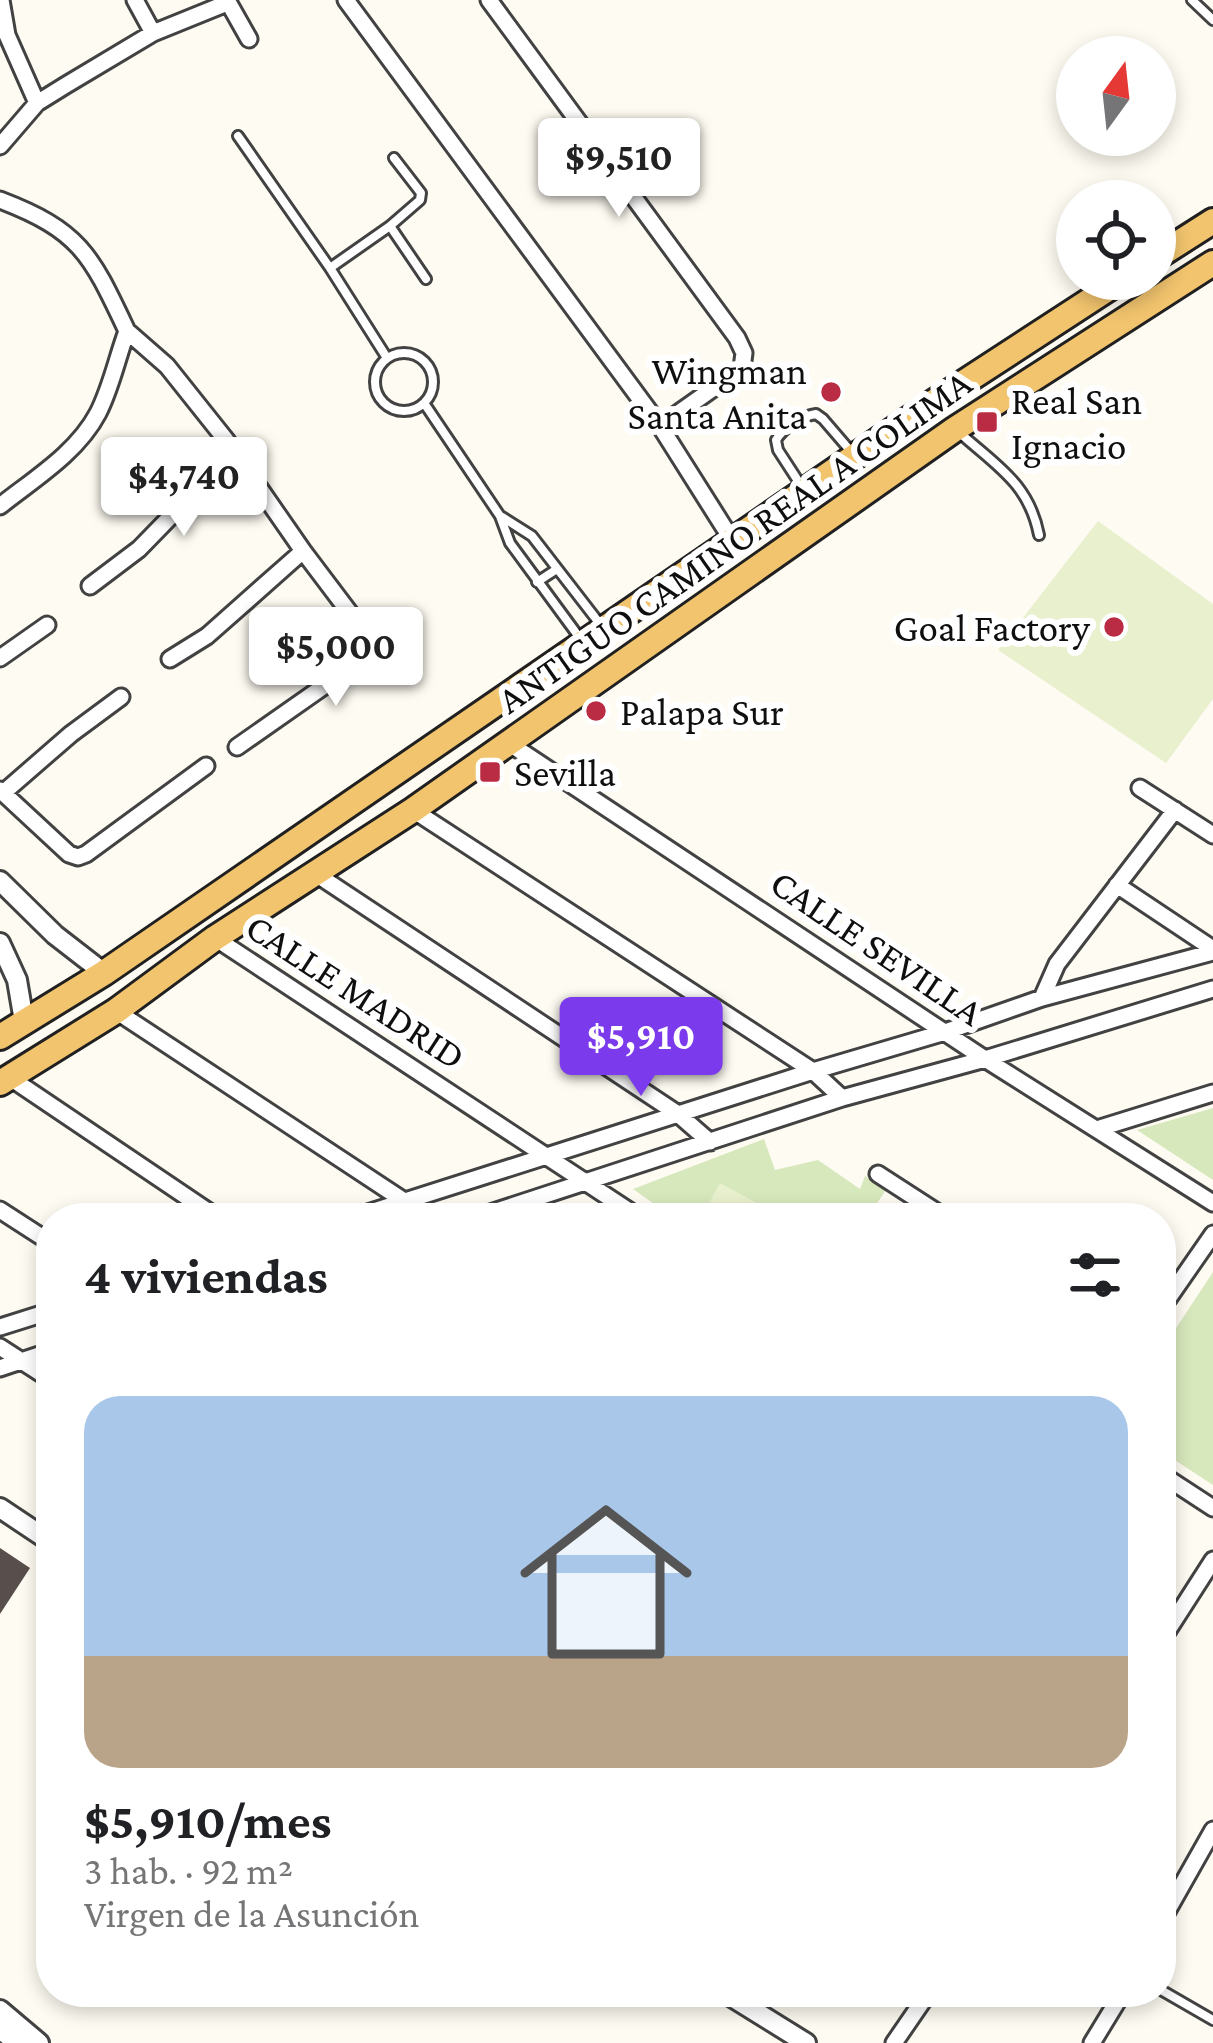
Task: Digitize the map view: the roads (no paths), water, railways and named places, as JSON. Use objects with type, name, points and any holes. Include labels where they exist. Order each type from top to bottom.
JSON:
[{"type":"main road","points":[[1176,245],[1213,221]]},
{"type":"main road","name":"ANTIGUO CAMINO REAL A COLIMA","points":[[4,1080],[116,1011],[215,938],[412,810],[955,429],[1213,263]]},
{"type":"main road","name":"ANTIGUO CAMINO REAL A COLIMA","points":[[0,1037],[104,973],[855,456],[1091,300]]},
{"type":"street","points":[[1,0],[7,34],[37,104]]},
{"type":"street","points":[[135,0],[153,33]]},
{"type":"street","points":[[346,0],[660,426],[732,540]]},
{"type":"street","points":[[489,0],[744,353],[742,368],[660,426]]},
{"type":"street","points":[[0,146],[37,104],[153,33],[227,2],[249,39]]},
{"type":"street","points":[[0,200],[41,216],[80,246],[127,331],[167,366],[226,440],[377,649]]},
{"type":"street","points":[[0,506],[88,430],[127,331]]},
{"type":"street","points":[[89,586],[139,549],[176,511],[226,440]]},
{"type":"street","points":[[170,658],[207,636],[303,551]]},
{"type":"street","points":[[0,658],[46,625]]},
{"type":"street","points":[[237,747],[377,649],[411,631]]},
{"type":"street","points":[[121,698],[1,791],[69,854],[86,854],[206,766]]},
{"type":"street","name":"CALLE SEVILLA","points":[[507,742],[985,1059],[1213,1203]]},
{"type":"street","points":[[1141,788],[1213,835]]},
{"type":"street","points":[[412,810],[813,1071],[842,1098]]},
{"type":"street","points":[[1042,998],[1057,964],[1175,810]]},
{"type":"street","points":[[316,874],[679,1114],[710,1142]]},
{"type":"street","points":[[0,881],[55,935],[104,973]]},
{"type":"street","points":[[1117,885],[1213,950]]},
{"type":"street","name":"CALLE MADRID","points":[[215,938],[617,1203]]},
{"type":"street","points":[[0,943],[17,980],[24,1021]]},
{"type":"street","points":[[403,1203],[1042,998],[1213,950]]},
{"type":"street","points":[[523,1203],[842,1098],[1213,988]]},
{"type":"street","points":[[116,1011],[406,1202]]},
{"type":"street","points":[[4,1080],[195,1203]]},
{"type":"street","points":[[1097,1129],[1213,1093]]},
{"type":"street","points":[[878,1174],[923,1203]]},
{"type":"street","points":[[0,1210],[36,1233]]},
{"type":"street","points":[[1176,1287],[1213,1234]]},
{"type":"street","points":[[0,1327],[36,1316]]},
{"type":"street","points":[[0,1347],[36,1370]]},
{"type":"street","points":[[0,1368],[36,1356]]},
{"type":"street","points":[[1176,1484],[1213,1508]]},
{"type":"street","points":[[0,1508],[36,1532]]},
{"type":"street","points":[[1176,1618],[1213,1560]]},
{"type":"street","points":[[1176,1894],[1213,1830]]},
{"type":"street","points":[[746,2007],[793,2040]]},
{"type":"street","points":[[894,2043],[919,2007]]},
{"type":"street","points":[[1092,2043],[1114,2007]]},
{"type":"street","points":[[0,2010],[38,2043]]},
{"type":"street","points":[[0,2029],[17,2043]]},
{"type":"lane","points":[[1192,0],[1213,20]]},
{"type":"lane","points":[[238,136],[387,358]]},
{"type":"lane","points":[[330,268],[390,226],[421,197],[394,158]]},
{"type":"lane","points":[[390,226],[426,280]]},
{"type":"lane","points":[[408,353],[426,364],[433,384],[424,403],[402,411],[381,401],[375,379],[387,358],[408,353]]},
{"type":"lane","points":[[424,403],[500,516],[510,543],[537,582],[594,637]]},
{"type":"lane","points":[[804,491],[778,450],[776,440],[782,433],[816,414],[855,456]]},
{"type":"lane","points":[[955,429],[1021,488],[1034,509],[1039,535]]},
{"type":"lane","points":[[500,516],[532,536],[557,569],[594,637]]},
{"type":"lane","points":[[537,582],[557,569]]},
{"type":"lane","points":[[1176,1999],[1213,2020]]},
{"type":"place","name":"Wingman Santa Anita","points":[[831,392]]},
{"type":"place","name":"Real San Ignacio","points":[[987,422]]},
{"type":"place","name":"Goal Factory","points":[[1114,627]]},
{"type":"place","name":"Palapa Sur","points":[[596,711]]},
{"type":"place","name":"Sevilla","points":[[490,772]]}]
